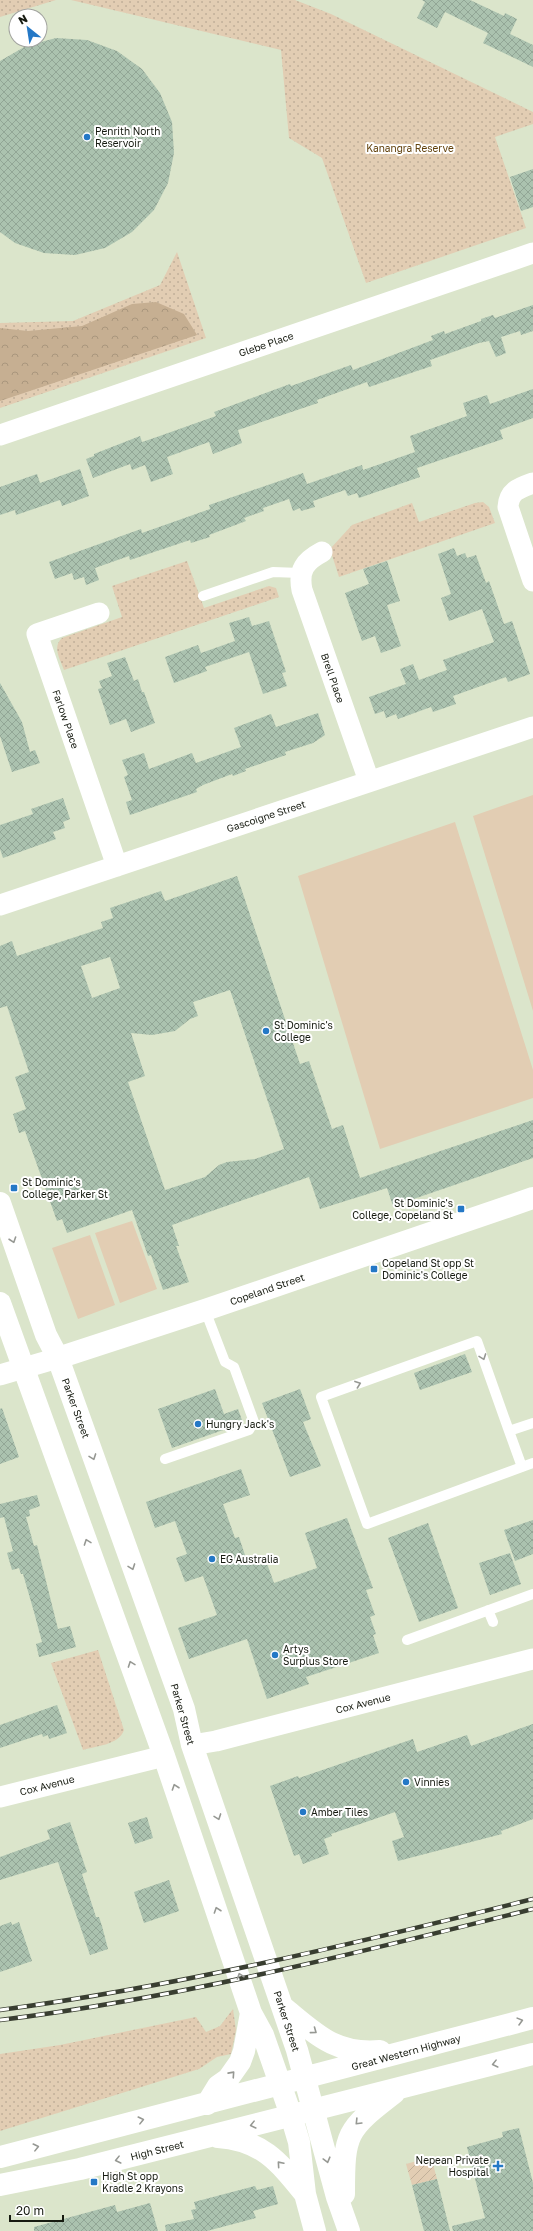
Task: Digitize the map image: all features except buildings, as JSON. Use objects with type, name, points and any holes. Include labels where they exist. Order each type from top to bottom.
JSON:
[{"type":"main road","name":"Copeland Street","points":[[58,1358],[206,1310],[533,1198]]},
{"type":"main road","name":"Parker Street","points":[[0,1203],[46,1335],[58,1358],[184,1709],[192,1744],[281,2002],[305,2078],[337,2197],[347,2222]]},
{"type":"main road","points":[[0,1303],[164,1756],[250,2009],[263,2035],[291,2115],[299,2142],[305,2194],[315,2231]]},
{"type":"main road","points":[[281,2002],[324,2039],[337,2046],[352,2050],[370,2051],[428,2046]]},
{"type":"main road","points":[[207,2104],[218,2086],[228,2079],[240,2062],[244,2051],[250,2009]]},
{"type":"main road","name":"Great Western Highway","points":[[280,2085],[533,2018]]},
{"type":"main road","points":[[313,2109],[533,2054]]},
{"type":"main road","points":[[0,2157],[280,2085]]},
{"type":"main road","points":[[347,2222],[344,2160],[346,2146],[353,2128],[367,2114],[399,2088]]},
{"type":"main road","name":"High Street","points":[[0,2185],[80,2169],[313,2109]]},
{"type":"main road","points":[[210,2136],[239,2140],[268,2153],[276,2159],[305,2194]]},
{"type":"street","name":"Glebe Place","points":[[0,435],[533,253]]},
{"type":"street","points":[[533,483],[513,492],[509,499],[508,507],[533,581]]},
{"type":"street","points":[[300,573],[310,558],[322,552]]},
{"type":"street","name":"Brell Place","points":[[300,573],[302,590],[369,781]]},
{"type":"street","name":"Farlow Place","points":[[99,613],[37,634],[117,866]]},
{"type":"street","name":"Gascoigne Street","points":[[0,905],[533,727]]},
{"type":"street","name":"Copeland Street","points":[[0,1375],[58,1358]]},
{"type":"street","name":"Cox Avenue","points":[[192,1744],[216,1741],[533,1659]]},
{"type":"street","name":"Cox Avenue","points":[[0,1797],[164,1756]]},
{"type":"lane","points":[[203,596],[273,572],[300,573]]},
{"type":"lane","points":[[165,1460],[249,1430],[254,1422],[234,1367],[225,1362],[206,1310]]},
{"type":"lane","points":[[522,1467],[477,1341],[321,1397],[366,1524],[533,1463]]},
{"type":"lane","points":[[509,1431],[533,1423]]},
{"type":"lane","points":[[407,1640],[533,1594]]},
{"type":"lane","points":[[488,1610],[493,1622]]},
{"type":"green space","points":[[0,0],[56,0],[30,8],[8,8],[8,15],[0,17]]},
{"type":"green space","name":"Kanangra Reserve","points":[[71,0],[295,0],[331,14],[533,112],[533,124],[495,137],[526,228],[366,283],[322,158],[289,138],[281,50]]},
{"type":"green space","points":[[177,252],[206,338],[0,408],[0,323],[73,321],[160,285]]},
{"type":"green space","points":[[156,302],[184,314],[197,335],[0,401],[0,328],[28,331],[82,326],[132,304]]},
{"type":"green space","points":[[483,502],[489,507],[495,523],[339,577],[330,549],[352,525],[412,503],[419,522],[475,503]]},
{"type":"green space","points":[[187,561],[204,608],[269,586],[276,588],[279,597],[64,670],[57,649],[62,638],[122,617],[112,586]]},
{"type":"green space","points":[[533,795],[533,1011],[473,816]]},
{"type":"green space","points":[[455,822],[533,1070],[533,1098],[380,1149],[298,876]]},
{"type":"green space","points":[[132,1221],[157,1289],[120,1303],[95,1233]]},
{"type":"green space","points":[[90,1235],[115,1305],[78,1319],[52,1248]]},
{"type":"green space","points":[[98,1650],[124,1730],[117,1739],[112,1742],[83,1750],[51,1663]]},
{"type":"green space","points":[[233,2009],[236,2030],[231,2054],[217,2057],[199,2069],[0,2131],[0,2054],[60,2045],[196,2017],[206,2032],[220,2026]]},
{"type":"green space","points":[[431,2157],[437,2179],[412,2185],[406,2164]]},
{"type":"railway","points":[[0,2010],[134,1989],[201,1976],[401,1932],[533,1899]]},
{"type":"railway","points":[[0,2020],[67,2011],[201,1987],[334,1958],[533,1909]]},
{"type":"place","name":"Penrith North Reservoir","points":[[87,137]]},
{"type":"place","name":"St Dominic's College","points":[[266,1031]]},
{"type":"place","name":"St Dominic's College, Parker St","points":[[14,1188]]},
{"type":"place","name":"St Dominic's College, Copeland St","points":[[461,1209]]},
{"type":"place","name":"Copeland St opp St Dominic's College","points":[[374,1269]]},
{"type":"place","name":"Hungry Jack's","points":[[198,1424]]},
{"type":"place","name":"EG Australia","points":[[212,1559]]},
{"type":"place","name":"Artys Surplus Store","points":[[275,1655]]},
{"type":"place","name":"Vinnies","points":[[406,1782]]},
{"type":"place","name":"Amber Tiles","points":[[303,1812]]},
{"type":"place","name":"Nepean Private Hospital","points":[[498,2166]]},
{"type":"place","name":"High St opp Kradle 2 Krayons","points":[[94,2182]]}]
